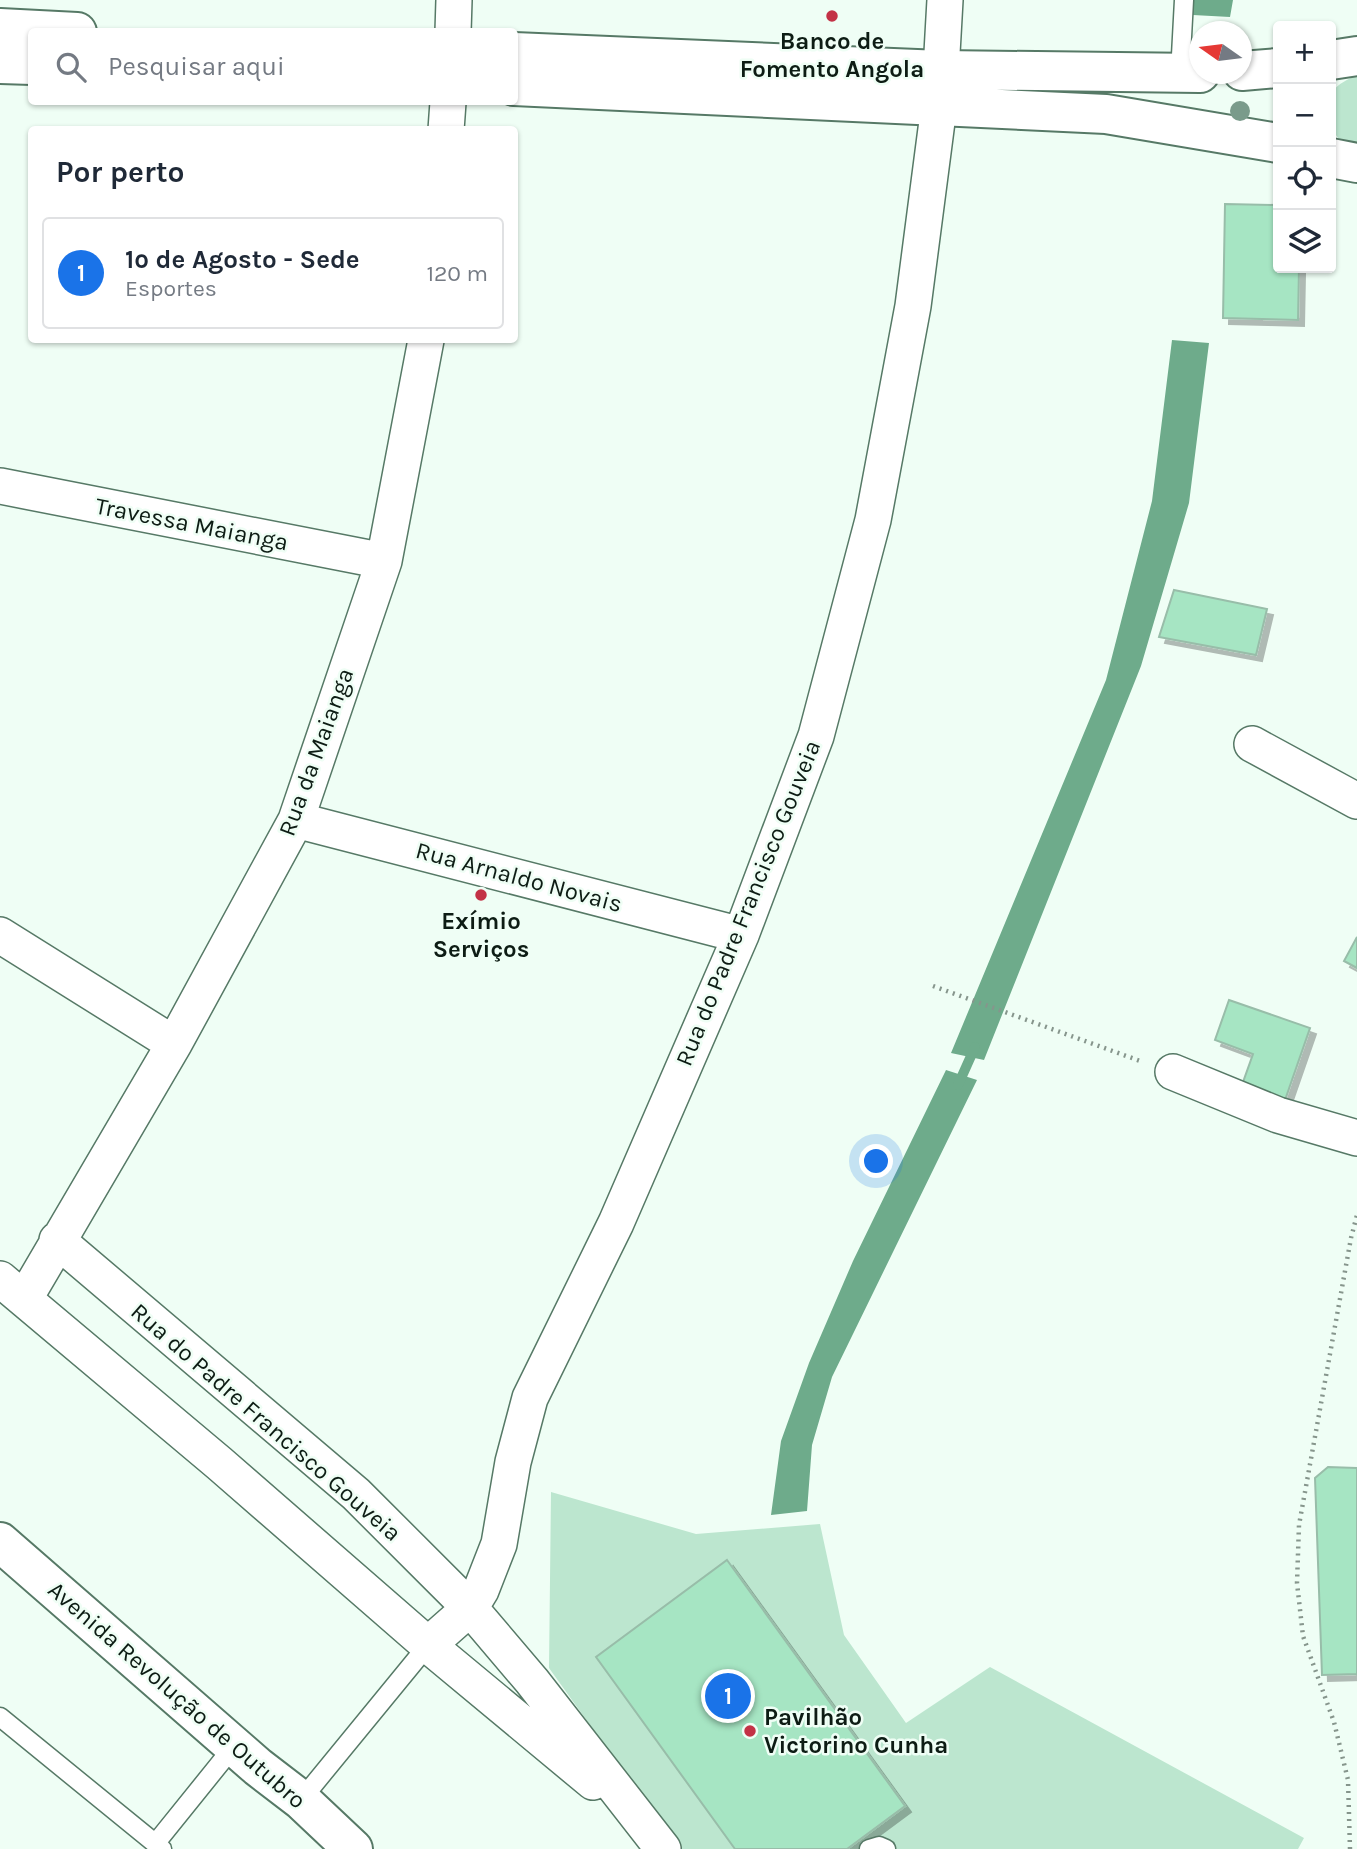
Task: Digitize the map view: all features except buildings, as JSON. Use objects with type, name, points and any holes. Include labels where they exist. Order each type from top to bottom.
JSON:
[{"type":"street","points":[[453,28],[454,0]]},
{"type":"street","name":"Rua do Padre Francisco Gouveia","points":[[428,1645],[470,1608],[481,1590],[499,1544],[513,1462],[530,1398],[616,1223],[741,935],[816,736],[873,520],[913,306],[940,88],[946,0]]},
{"type":"street","points":[[0,28],[28,29]]},
{"type":"street","points":[[518,52],[940,88],[1273,142]]},
{"type":"street","points":[[0,64],[28,65]]},
{"type":"street","points":[[1252,71],[1273,69]]},
{"type":"street","points":[[518,86],[940,88],[1189,74]]},
{"type":"street","points":[[446,126],[449,105]]},
{"type":"street","name":"Rua da Maianga","points":[[57,1240],[174,1045],[296,820],[384,561],[425,343]]},
{"type":"street","name":"Travessa Maianga","points":[[0,486],[384,561]]},
{"type":"street","points":[[1252,744],[1357,801]]},
{"type":"street","name":"Rua Arnaldo Novais","points":[[296,820],[741,935]]},
{"type":"street","points":[[0,935],[174,1045]]},
{"type":"street","points":[[1174,1072],[1278,1115],[1357,1138]]},
{"type":"street","points":[[13,1289],[57,1240]]},
{"type":"street","name":"Rua do Padre Francisco Gouveia","points":[[57,1240],[356,1494],[470,1608],[532,1681],[654,1837]]},
{"type":"street","name":"Rua do Padre Francisco Gouveia","points":[[13,1289],[654,1837]]},
{"type":"street","name":"Avenida Revolução de Outubro","points":[[0,1542],[234,1746],[301,1800],[338,1844]]},
{"type":"lane","points":[[1184,0],[1189,62]]},
{"type":"lane","points":[[301,1800],[428,1645]]},
{"type":"lane","points":[[0,1717],[158,1846],[234,1746]]},
{"type":"lane","points":[[869,1849],[879,1846],[886,1849]]},
{"type":"path","points":[[933,986],[1174,1072]]},
{"type":"path","points":[[1350,1849],[1348,1780],[1334,1722],[1303,1636],[1297,1583],[1299,1525],[1357,1215]]},
{"type":"shaded area","points":[[1193,0],[1233,0],[1230,17],[1193,15]]},
{"type":"shaded area","points":[[1357,75],[1357,146],[1336,135],[1336,88]]},
{"type":"shaded area","points":[[1172,340],[1209,343],[1189,503],[1141,666],[984,1060],[951,1053],[1106,680],[1152,501]]},
{"type":"shaded area","points":[[946,1070],[977,1080],[832,1377],[812,1445],[807,1511],[771,1515],[781,1441],[809,1363],[853,1261]]},
{"type":"shaded area","points":[[551,1492],[696,1534],[820,1524],[844,1635],[906,1723],[990,1667],[1304,1838],[1298,1849],[679,1849],[549,1668]]},
{"type":"waterway","points":[[958,1085],[975,1047]]},
{"type":"place","name":"Banco de Fomento Angola","points":[[832,16]]},
{"type":"place","name":"Exímio Serviços","points":[[481,895]]},
{"type":"place","name":"1º de Agosto - Sede","points":[[728,1696]]},
{"type":"place","name":"Pavilhão Victorino Cunha","points":[[750,1731]]}]
